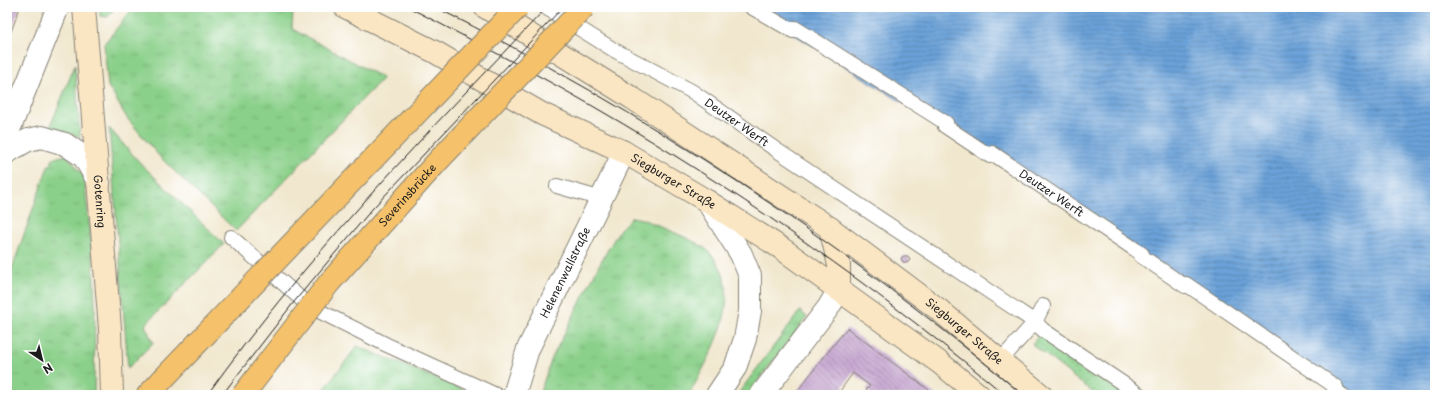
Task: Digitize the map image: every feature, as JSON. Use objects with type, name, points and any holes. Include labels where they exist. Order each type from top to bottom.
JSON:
[{"type":"main road","name":"Gotenring","points":[[84,7],[110,329],[112,395]]},
{"type":"main road","name":"Siegburger Straße","points":[[345,7],[435,52],[542,114],[624,152],[707,201],[780,248],[940,363],[974,394]]},
{"type":"main road","name":"Siegburger Straße","points":[[484,7],[632,98],[830,228],[938,309],[1001,360],[1041,395]]},
{"type":"main road","points":[[148,395],[518,7]]},
{"type":"main road","name":"Severinsbrücke","points":[[244,395],[329,284],[436,163],[584,7]]},
{"type":"main road","points":[[830,228],[838,265],[839,290]]},
{"type":"street","points":[[7,135],[58,7]]},
{"type":"street","points":[[7,152],[28,140],[42,137],[65,144],[84,157],[99,183]]},
{"type":"street","name":"Helenenwallstraße","points":[[514,395],[528,349],[624,152]]},
{"type":"street","points":[[707,201],[741,254],[750,276],[750,311],[745,338],[735,368],[717,395]]},
{"type":"street","points":[[760,395],[828,308],[839,290]]},
{"type":"lane","name":"Deutzer Werft","points":[[545,7],[614,50],[693,92],[784,155],[1035,322],[1043,330],[1140,395]]},
{"type":"lane","name":"Deutzer Werft","points":[[751,7],[794,30],[795,28],[946,123],[945,126],[990,156],[992,153],[1142,254],[1141,256],[1185,286],[1186,284],[1310,369],[1336,387],[1334,390],[1342,395]]},
{"type":"lane","points":[[557,186],[602,199]]},
{"type":"lane","points":[[230,237],[309,306],[387,345],[496,395]]},
{"type":"lane","points":[[1001,360],[1035,322],[1043,306]]},
{"type":"green space","points":[[100,7],[115,7],[108,17],[100,16]]},
{"type":"green space","points":[[134,7],[285,7],[293,10],[292,29],[381,77],[382,79],[236,231],[159,156],[127,118],[108,86],[104,44]]},
{"type":"green space","points":[[75,65],[80,137],[50,127]]},
{"type":"green space","points":[[109,128],[142,165],[224,244],[145,325],[153,343],[128,368]]},
{"type":"green space","points":[[66,155],[84,177],[93,257],[95,303],[94,395],[7,395],[7,283],[47,169],[54,158]]},
{"type":"green space","points":[[632,217],[642,219],[703,247],[708,251],[720,268],[726,286],[726,304],[716,342],[707,361],[689,395],[539,395],[552,358],[599,265],[620,229]]},
{"type":"green space","points":[[800,311],[807,317],[747,395],[737,395]]},
{"type":"green space","points":[[1043,330],[1140,395],[1096,395],[1032,344]]},
{"type":"green space","points":[[357,346],[477,395],[320,395]]},
{"type":"water","points":[[751,7],[1435,7],[1435,395],[1342,395],[1142,254]]},
{"type":"building","points":[[7,7],[20,7],[7,43]]},
{"type":"building","points":[[908,256],[910,260],[907,263],[903,262],[901,258]]},
{"type":"building","points":[[847,328],[936,395],[872,395],[866,390],[870,386],[853,373],[837,395],[794,395]]},
{"type":"tram line","points":[[408,7],[563,89],[699,171],[834,262],[920,327],[1005,395]]},
{"type":"tram line","points":[[435,7],[512,47],[589,90],[665,135],[740,183],[814,233],[886,286],[955,339],[1023,395]]},
{"type":"tram line","points":[[207,395],[245,343],[327,243],[414,147],[547,7]]},
{"type":"tram line","points":[[222,395],[294,302],[373,208],[563,7]]}]
